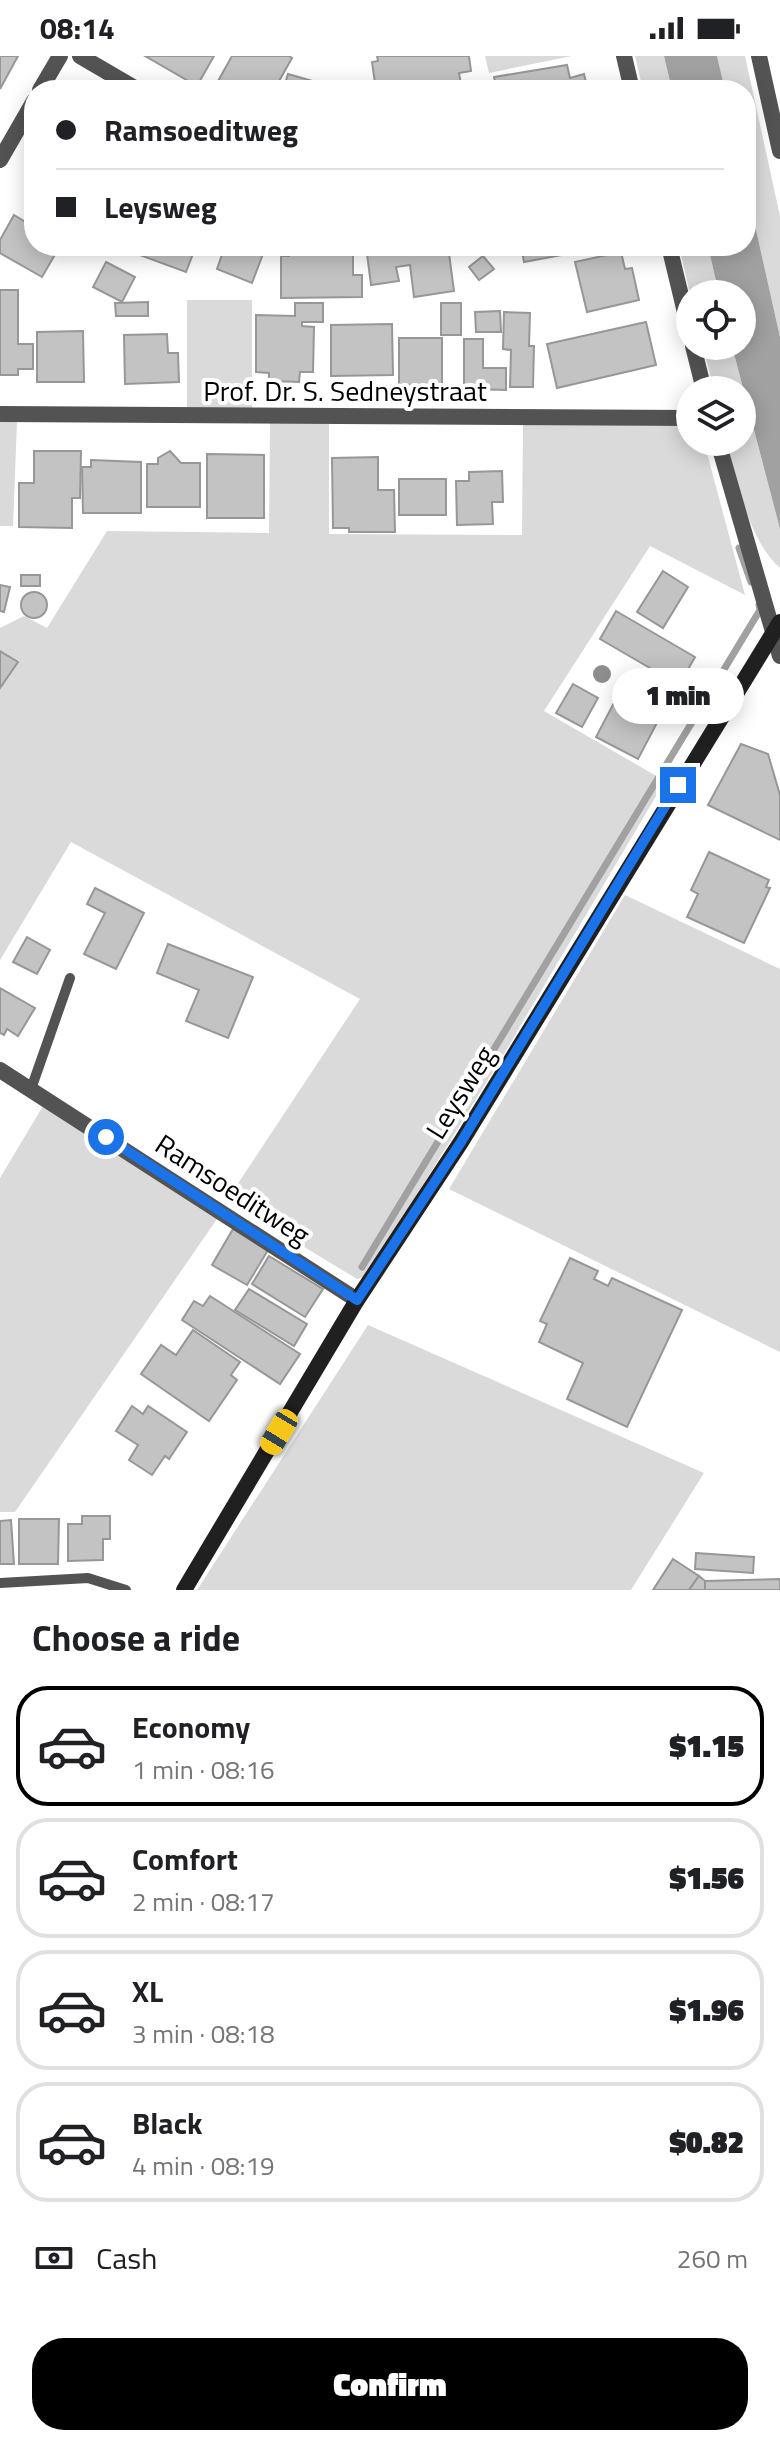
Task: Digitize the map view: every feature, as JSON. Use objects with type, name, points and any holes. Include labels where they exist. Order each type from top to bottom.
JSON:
[{"type":"street","points":[[46,80],[60,56]]},
{"type":"street","points":[[80,56],[121,80]]},
{"type":"street","points":[[624,56],[630,80]]},
{"type":"street","points":[[759,56],[776,112],[780,151]]},
{"type":"street","points":[[0,160],[24,118]]},
{"type":"street","points":[[671,256],[677,280]]},
{"type":"street","name":"Prof. Dr. S. Sedneystraat","points":[[0,414],[676,418]]},
{"type":"street","points":[[722,456],[777,628],[780,656]]},
{"type":"street","name":"Leysweg","points":[[184,1590],[357,1300],[461,1142],[777,628]]},
{"type":"street","name":"Ramsoeditweg","points":[[0,1070],[357,1300]]},
{"type":"lane","points":[[31,1089],[70,978]]},
{"type":"lane","points":[[0,1583],[88,1578],[126,1590]]},
{"type":"shaded area","points":[[485,56],[572,56],[489,73]]},
{"type":"shaded area","points":[[635,56],[664,56],[670,80],[641,80]]},
{"type":"shaded area","points":[[664,56],[717,56],[723,80],[670,80]]},
{"type":"shaded area","points":[[717,56],[745,56],[750,80],[723,80]]},
{"type":"shaded area","points":[[756,106],[780,216],[780,337],[756,230]]},
{"type":"shaded area","points":[[756,230],[780,337],[780,529],[756,438],[756,376],[740,376],[736,360],[756,360],[756,280],[716,280],[710,256],[756,256]]},
{"type":"shaded area","points":[[681,256],[710,256],[716,280],[687,280]]},
{"type":"shaded area","points":[[187,300],[252,300],[252,409],[187,409]]},
{"type":"shaded area","points":[[706,360],[736,360],[740,376],[710,376]]},
{"type":"shaded area","points":[[0,421],[17,422],[13,526],[0,526]]},
{"type":"shaded area","points":[[270,422],[329,423],[329,534],[522,535],[523,424],[676,426],[676,456],[708,456],[745,595],[650,546],[544,711],[665,781],[505,1052],[371,1269],[364,1277],[357,1279],[227,1200],[360,999],[71,842],[0,960],[0,628],[24,616],[47,628],[107,531],[269,533]]},
{"type":"shaded area","points":[[756,438],[780,529],[780,568],[752,527],[731,456],[756,456]]},
{"type":"shaded area","points":[[625,895],[780,969],[780,1352],[449,1189]]},
{"type":"shaded area","points":[[43,1106],[219,1216],[15,1512],[0,1512],[0,1178]]},
{"type":"shaded area","points":[[368,1325],[704,1473],[631,1590],[197,1590]]},
{"type":"building","points":[[0,56],[18,56],[0,89]]},
{"type":"building","points":[[145,56],[214,56],[200,80],[187,80]]},
{"type":"building","points":[[232,56],[292,58],[280,80],[219,80]]},
{"type":"building","points":[[377,56],[469,56],[471,71],[459,73],[460,80],[375,80],[372,62],[378,61]]},
{"type":"building","points":[[567,65],[570,78],[584,74],[586,80],[495,80],[494,77]]},
{"type":"building","points":[[288,74],[309,80],[286,80]]},
{"type":"building","points":[[14,215],[24,221],[24,256],[54,256],[42,277],[0,253],[0,240]]},
{"type":"building","points":[[142,256],[192,256],[186,272]]},
{"type":"building","points":[[222,256],[262,256],[252,283],[217,269]]},
{"type":"building","points":[[281,256],[353,256],[353,275],[362,275],[362,297],[281,298]]},
{"type":"building","points":[[367,256],[449,256],[454,291],[414,297],[410,265],[396,267],[399,281],[371,285]]},
{"type":"building","points":[[483,256],[494,269],[479,280],[469,267]]},
{"type":"building","points":[[523,256],[556,256],[524,262]]},
{"type":"building","points":[[603,256],[622,256],[625,269],[632,268],[639,300],[587,312],[575,262]]},
{"type":"building","points":[[106,262],[135,277],[122,302],[93,287]]},
{"type":"building","points":[[0,290],[18,290],[18,344],[33,344],[33,369],[18,369],[18,375],[0,375]]},
{"type":"building","points":[[148,302],[148,316],[116,316],[115,303]]},
{"type":"building","points":[[295,303],[323,303],[323,322],[302,322],[302,326],[314,327],[313,372],[300,372],[299,382],[269,381],[269,373],[256,372],[256,315],[295,316]]},
{"type":"building","points":[[441,303],[461,303],[461,335],[441,335]]},
{"type":"building","points":[[500,311],[501,332],[476,332],[475,312]]},
{"type":"building","points":[[504,312],[530,313],[529,346],[534,346],[533,387],[510,387],[511,350],[503,349]]},
{"type":"building","points":[[646,322],[656,365],[557,388],[547,344]]},
{"type":"building","points":[[392,324],[393,375],[331,376],[331,325]]},
{"type":"building","points":[[83,331],[84,382],[37,382],[37,332]]},
{"type":"building","points":[[167,334],[168,353],[178,353],[179,382],[125,384],[124,335]]},
{"type":"building","points":[[399,338],[442,338],[442,384],[399,385]]},
{"type":"building","points":[[464,339],[483,339],[483,368],[506,368],[506,390],[470,389],[464,384]]},
{"type":"building","points":[[34,451],[81,451],[80,498],[72,498],[72,528],[19,527],[19,483],[34,483]]},
{"type":"building","points":[[170,451],[181,463],[200,463],[200,507],[147,507],[147,464],[158,464],[158,458]]},
{"type":"building","points":[[207,454],[264,455],[264,518],[207,518]]},
{"type":"building","points":[[378,457],[378,490],[394,490],[395,532],[349,532],[349,528],[333,528],[332,458]]},
{"type":"building","points":[[91,460],[141,462],[141,513],[83,513],[82,467],[91,467]]},
{"type":"building","points":[[502,471],[503,502],[492,502],[493,524],[457,525],[456,481],[469,481],[469,472]]},
{"type":"building","points":[[399,479],[446,479],[446,515],[399,515]]},
{"type":"building","points":[[663,571],[688,587],[663,628],[637,612]]},
{"type":"building","points":[[21,575],[40,575],[40,586],[21,586]]},
{"type":"building","points":[[0,585],[10,587],[4,612],[0,611]]},
{"type":"building","points":[[34,592],[43,596],[47,605],[43,614],[34,618],[25,614],[21,605],[25,596]]},
{"type":"building","points":[[616,611],[695,657],[679,685],[600,639]]},
{"type":"building","points":[[0,651],[18,662],[0,688]]},
{"type":"building","points":[[573,684],[598,698],[582,727],[556,713]]},
{"type":"building","points":[[617,697],[659,719],[638,759],[596,737]]},
{"type":"building","points":[[741,744],[768,754],[780,795],[780,840],[708,805]]},
{"type":"building","points":[[709,852],[769,880],[766,887],[770,888],[744,943],[687,917],[698,894],[691,890]]},
{"type":"building","points":[[95,888],[144,913],[116,969],[84,954],[105,913],[87,904]]},
{"type":"building","points":[[27,937],[50,950],[37,974],[13,962]]},
{"type":"building","points":[[168,944],[253,977],[228,1038],[186,1021],[199,990],[157,973]]},
{"type":"building","points":[[0,988],[35,1008],[18,1036],[7,1029],[4,1035],[0,1033]]},
{"type":"building","points":[[233,1229],[268,1250],[247,1285],[212,1265]]},
{"type":"building","points":[[269,1256],[323,1289],[305,1317],[252,1284]]},
{"type":"building","points":[[570,1258],[598,1271],[594,1279],[608,1286],[612,1278],[682,1310],[627,1427],[567,1399],[583,1363],[539,1342],[547,1324],[540,1321]]},
{"type":"building","points":[[249,1289],[307,1324],[294,1346],[235,1310]]},
{"type":"building","points":[[210,1296],[300,1354],[280,1384],[182,1320],[194,1301],[203,1306]]},
{"type":"building","points":[[193,1330],[240,1362],[231,1375],[237,1380],[209,1421],[141,1374],[161,1345],[176,1355]]},
{"type":"building","points":[[132,1406],[143,1414],[148,1406],[187,1432],[169,1459],[165,1456],[152,1475],[129,1460],[138,1445],[116,1431]]},
{"type":"building","points":[[82,1516],[110,1516],[110,1539],[103,1539],[103,1560],[68,1561],[68,1524],[82,1524]]},
{"type":"building","points":[[19,1519],[59,1519],[58,1564],[19,1564]]},
{"type":"building","points":[[11,1520],[14,1564],[0,1564],[0,1521]]},
{"type":"building","points":[[696,1553],[754,1557],[753,1573],[695,1569]]},
{"type":"building","points":[[673,1559],[699,1576],[689,1590],[653,1590]]},
{"type":"building","points":[[699,1576],[705,1581],[705,1590],[689,1590]]},
{"type":"building","points":[[780,1579],[780,1590],[705,1590],[705,1581]]},
{"type":"waterway","points":[[739,548],[751,582]]},
{"type":"waterway","points":[[362,1267],[760,610],[759,605]]},
{"type":"route","points":[[106,1137],[357,1300],[461,1142],[678,785]]}]
